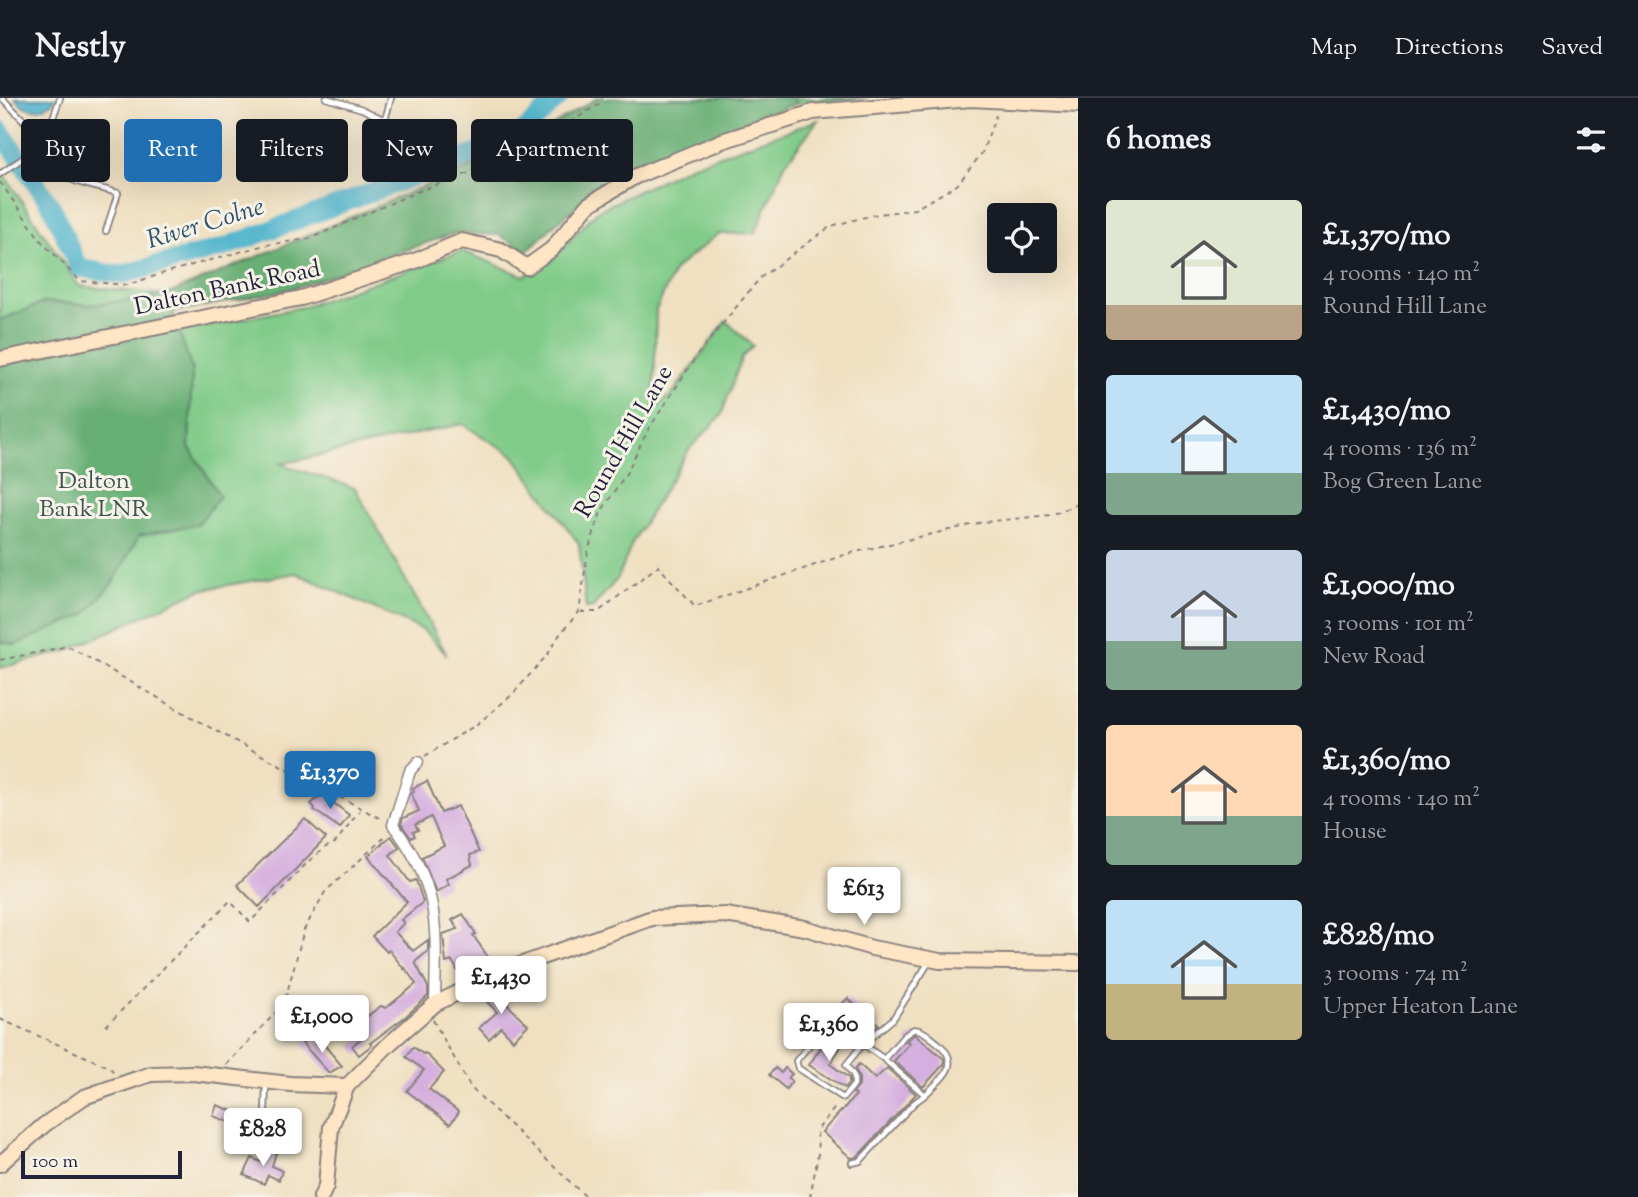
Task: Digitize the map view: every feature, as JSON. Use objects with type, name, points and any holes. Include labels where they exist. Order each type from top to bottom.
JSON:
[{"type":"street","name":"Dalton Bank Road","points":[[0,359],[301,298],[415,261],[462,241],[500,250],[527,267],[552,249],[588,205],[634,177],[722,141],[813,112],[971,99],[1078,105]]},
{"type":"street","points":[[418,762],[410,771],[393,825],[408,844],[428,882],[436,933],[431,1007]]},
{"type":"street","points":[[321,1197],[326,1186],[331,1127],[347,1086],[431,1007],[500,972],[652,918],[725,915],[805,928],[872,948],[940,961],[1078,964]]},
{"type":"street","points":[[0,1164],[44,1125],[84,1097],[151,1074],[193,1073],[347,1086]]},
{"type":"lane","points":[[2,98],[22,119]]},
{"type":"lane","points":[[53,119],[60,98]]},
{"type":"lane","points":[[326,98],[362,109],[385,120],[391,98]]},
{"type":"lane","points":[[0,174],[21,160]]},
{"type":"lane","points":[[84,182],[118,193],[106,231]]},
{"type":"lane","points":[[925,1095],[884,1059],[863,1044],[841,1033],[829,1031],[819,1034],[796,1061],[797,1068],[843,1098],[853,1085],[854,1076],[846,1065],[863,1044],[893,1019],[931,958]]},
{"type":"lane","points":[[852,1163],[860,1161],[925,1095],[949,1069],[951,1061],[945,1049],[926,1033],[914,1029],[904,1036],[884,1059]]},
{"type":"lane","points":[[264,1144],[266,1081]]},
{"type":"path","points":[[0,182],[43,242],[80,281],[127,285],[265,245],[309,239],[414,193],[513,157],[600,104],[602,98]]},
{"type":"path","name":"Round Hill Lane","points":[[579,612],[588,551],[601,512],[627,472],[648,430],[698,354],[760,278],[831,226],[873,215],[915,209],[957,185],[982,153],[1000,100]]},
{"type":"path","points":[[418,762],[476,724],[512,695],[548,654],[579,612],[598,612],[658,566],[695,606],[847,554],[983,522],[1051,515],[1078,504]]},
{"type":"path","points":[[0,660],[68,646],[328,792],[393,825],[388,834],[326,892],[304,930],[284,1004],[227,1063],[221,1076]]},
{"type":"path","points":[[106,1026],[230,901],[250,922],[309,861],[324,848],[335,843],[361,809]]},
{"type":"path","points":[[431,1007],[471,1088],[586,1197]]},
{"type":"path","points":[[0,1019],[109,1067],[116,1074],[119,1085]]},
{"type":"path","points":[[810,1197],[818,1155],[817,1130],[843,1098]]},
{"type":"green space","points":[[597,98],[795,98],[795,104],[633,164],[633,119],[563,119]]},
{"type":"green space","points":[[795,98],[868,98],[795,104]]},
{"type":"green space","name":"Dalton Bank LNR","points":[[818,120],[785,164],[755,233],[718,234],[675,269],[656,310],[654,410],[673,393],[726,321],[753,346],[742,357],[721,416],[690,448],[632,543],[618,578],[593,607],[586,608],[579,544],[513,455],[462,424],[281,464],[355,488],[447,655],[423,630],[296,573],[200,590],[67,651],[0,668],[0,362],[168,424],[219,496],[189,447],[192,370],[179,331],[303,307],[462,251],[524,276],[549,263],[597,211],[690,166]]},
{"type":"green space","name":"Dalton Bank LNR","points":[[471,167],[471,182],[607,182],[527,251],[499,235],[455,233],[289,290],[173,312],[192,370],[189,447],[220,496],[198,524],[139,536],[114,581],[86,614],[16,645],[0,642],[0,320],[45,302],[91,305],[166,295],[435,182],[457,182],[457,173]]},
{"type":"green space","points":[[0,169],[79,286],[166,295],[91,305],[45,302],[0,322]]},
{"type":"water","points":[[15,98],[56,98],[41,109],[30,109]]},
{"type":"building","points":[[427,781],[441,813],[458,806],[479,852],[470,855],[472,865],[446,879],[449,884],[436,892],[422,857],[444,846],[431,817],[415,825],[418,830],[413,832],[415,836],[411,838],[401,824],[403,818],[419,811],[411,793],[414,792],[413,788]]},
{"type":"building","points":[[322,794],[349,815],[340,828],[314,810],[311,804]]},
{"type":"building","points":[[305,819],[326,838],[259,907],[237,885]]},
{"type":"building","points":[[391,836],[399,847],[390,855],[410,882],[416,880],[423,902],[401,920],[404,923],[395,932],[413,951],[428,940],[428,951],[415,962],[428,987],[428,996],[359,1055],[352,1046],[364,1036],[349,1014],[330,1030],[324,1024],[345,1006],[361,1021],[381,1006],[386,1008],[416,984],[389,950],[387,952],[372,936],[407,902],[368,856]]},
{"type":"building","points":[[463,914],[492,963],[463,980],[452,961],[446,963],[443,934],[458,929],[452,920]]},
{"type":"building","points":[[495,986],[502,992],[498,995],[528,1025],[513,1040],[501,1027],[489,1039],[479,1028],[497,1012],[478,993]]},
{"type":"building","points":[[848,998],[863,1014],[866,1012],[879,1025],[867,1034],[855,1022],[848,1029],[832,1013]]},
{"type":"building","points":[[915,1034],[944,1059],[944,1064],[923,1087],[894,1061],[910,1043],[906,1041]]},
{"type":"building","points":[[310,1036],[316,1044],[320,1040],[342,1066],[329,1073],[302,1043]]},
{"type":"building","points":[[828,1037],[839,1042],[837,1046],[840,1048],[830,1064],[849,1078],[845,1088],[809,1065]]},
{"type":"building","points":[[413,1047],[425,1053],[444,1072],[429,1089],[459,1112],[450,1124],[407,1091],[424,1070],[406,1057]]},
{"type":"building","points":[[859,1064],[875,1079],[887,1068],[916,1094],[857,1157],[851,1158],[822,1132],[856,1095],[853,1093],[859,1086],[859,1076],[855,1069]]},
{"type":"building","points":[[775,1068],[781,1073],[785,1068],[792,1074],[788,1078],[792,1081],[786,1089],[769,1075]]},
{"type":"building","points":[[217,1105],[238,1113],[234,1124],[213,1116]]},
{"type":"building","points":[[266,1149],[276,1153],[272,1166],[282,1171],[279,1180],[268,1175],[264,1184],[244,1175],[252,1158],[261,1162]]},
{"type":"waterway","name":"River Colne","points":[[0,130],[52,207],[79,268],[120,275],[222,248],[515,139],[559,98]]}]
